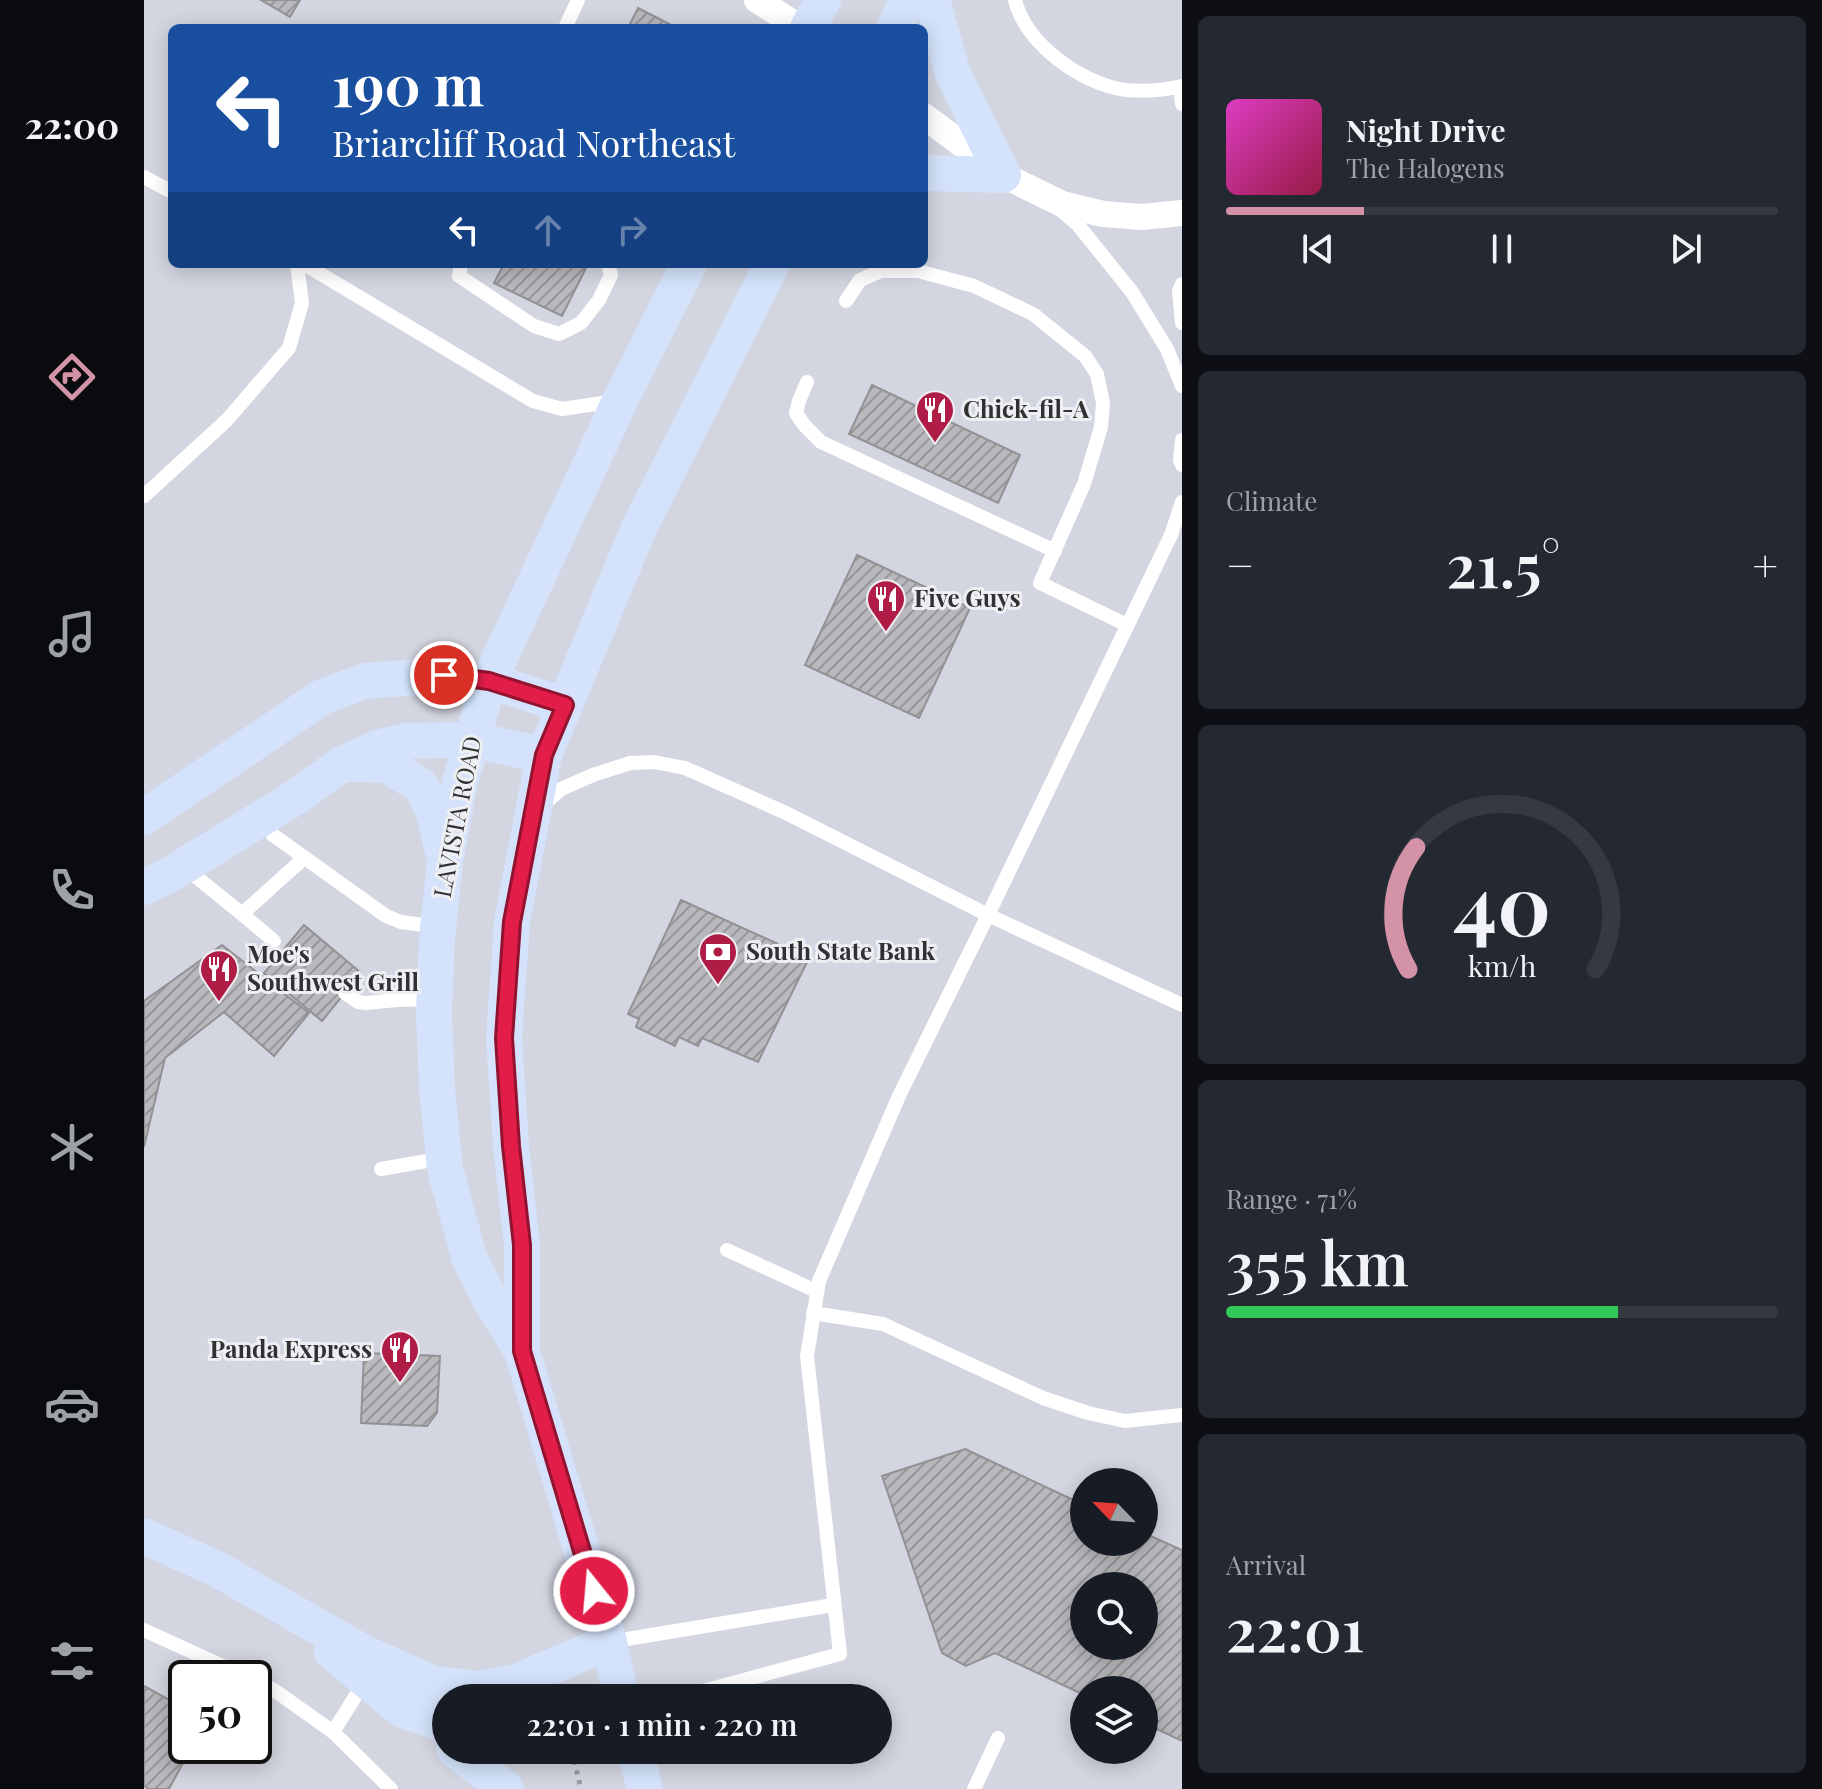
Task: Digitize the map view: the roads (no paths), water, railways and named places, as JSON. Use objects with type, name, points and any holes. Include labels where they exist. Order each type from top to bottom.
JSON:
[{"type":"main road","points":[[810,24],[823,0]]},
{"type":"main road","points":[[896,24],[908,0]]},
{"type":"main road","points":[[928,173],[1003,175],[953,74],[932,0]]},
{"type":"main road","name":"LAVISTA ROAD","points":[[618,1684],[609,1642],[522,1351],[492,1303],[469,1257],[445,1169],[437,1088],[435,999],[438,927],[445,861],[459,786],[489,681],[620,401],[687,268]]},
{"type":"main road","name":"LAVISTA ROAD","points":[[522,1351],[522,1245],[504,1038],[512,922],[544,755],[639,528],[770,268]]},
{"type":"main road","points":[[144,817],[322,697],[365,681],[444,675],[489,681],[565,705]]},
{"type":"main road","points":[[144,887],[296,797],[342,764],[377,748],[405,741],[472,740],[544,755]]},
{"type":"main road","points":[[342,764],[386,765],[420,785],[433,810],[445,861]]},
{"type":"main road","points":[[144,1536],[217,1569],[364,1653],[402,1710],[432,1733]]},
{"type":"main road","points":[[372,1669],[434,1684],[478,1689],[516,1682],[609,1642]]},
{"type":"main road","points":[[402,1710],[432,1720]]},
{"type":"main road","points":[[473,1764],[506,1789]]},
{"type":"main road","points":[[639,1764],[645,1789]]},
{"type":"street","points":[[757,0],[795,24]]},
{"type":"street","points":[[928,119],[1003,175],[1062,204],[1103,214],[1142,217],[1182,213]]},
{"type":"lane","points":[[567,24],[578,0]]},
{"type":"lane","points":[[1015,0],[1019,14],[1038,43],[1063,64],[1096,81],[1124,90],[1181,87],[1182,104]]},
{"type":"lane","points":[[144,177],[168,190]]},
{"type":"lane","points":[[1041,194],[1078,225],[1132,292],[1167,349],[1182,386]]},
{"type":"lane","points":[[144,496],[227,420],[289,348],[302,303],[298,268]]},
{"type":"lane","points":[[311,268],[533,401],[562,409],[620,401]]},
{"type":"lane","points":[[460,268],[459,276],[534,326],[559,334],[581,323],[599,300],[611,275],[609,268]]},
{"type":"lane","points":[[846,301],[860,280],[881,271],[918,271],[974,286],[1033,314],[1085,356],[1097,374],[1103,403],[1101,427],[1084,484],[1040,583],[1127,625]]},
{"type":"lane","points":[[1182,284],[1179,291],[1182,323]]},
{"type":"lane","points":[[807,382],[796,413],[821,442],[1055,551]]},
{"type":"lane","points":[[1182,440],[1182,465]]},
{"type":"lane","points":[[729,1684],[840,1654],[807,1356],[816,1291],[899,1096],[1127,625],[1176,538],[1182,502]]},
{"type":"lane","points":[[532,815],[561,789],[630,763],[654,762],[685,768],[786,813],[988,915],[1182,1005]]},
{"type":"lane","points":[[262,818],[273,835],[386,916],[401,922],[438,927]]},
{"type":"lane","points":[[242,914],[304,858]]},
{"type":"lane","points":[[183,866],[274,941]]},
{"type":"lane","points":[[345,993],[358,1002],[366,1003],[435,999]]},
{"type":"lane","points":[[381,1169],[444,1157]]},
{"type":"lane","points":[[727,1250],[816,1291]]},
{"type":"lane","points":[[813,1313],[883,1324],[1043,1398],[1088,1413],[1125,1421],[1182,1415]]},
{"type":"lane","points":[[609,1642],[833,1605]]},
{"type":"lane","points":[[144,1630],[210,1660]]},
{"type":"lane","points":[[333,1732],[372,1669]]},
{"type":"lane","points":[[272,1689],[333,1732],[391,1789]]},
{"type":"lane","points":[[974,1789],[998,1738]]},
{"type":"place","name":"Chick-fil-A","points":[[935,444]]},
{"type":"place","name":"Five Guys","points":[[886,633]]},
{"type":"place","name":"South State Bank","points":[[718,986]]},
{"type":"place","name":"Moe's Southwest Grill","points":[[219,1003]]},
{"type":"place","name":"Panda Express","points":[[400,1384]]}]
